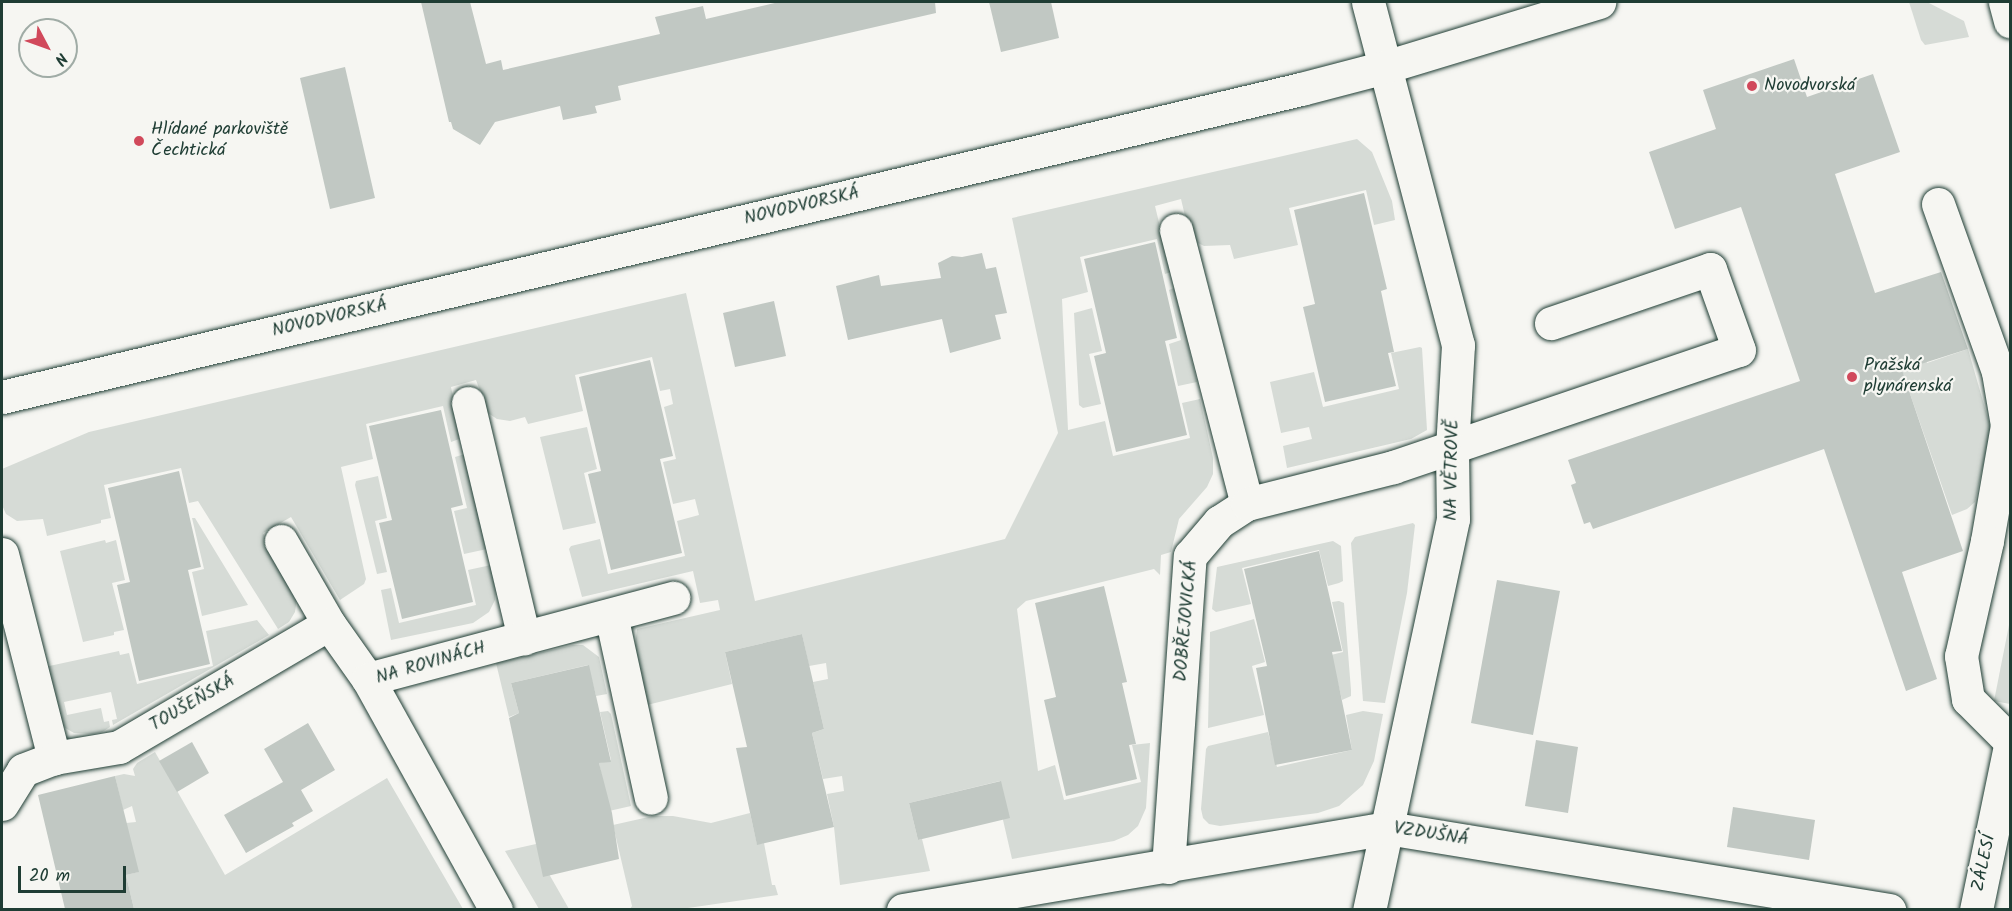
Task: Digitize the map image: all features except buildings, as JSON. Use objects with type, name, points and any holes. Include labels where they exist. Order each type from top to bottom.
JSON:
[{"type":"street","name":"NA VĚTROVĚ","points":[[1368,2],[1458,345],[1452,449],[1453,519],[1369,909]]},
{"type":"street","name":"NOVODVORSKÁ","points":[[2,397],[1385,67],[1599,2]]},
{"type":"street","points":[[2005,2],[2010,21]]},
{"type":"street","points":[[1938,204],[1998,372],[2007,425],[1988,541],[1961,656],[1968,699],[2010,741]]},
{"type":"street","points":[[1176,230],[1247,504]]},
{"type":"street","name":"DOBŘEJOVICKÁ","points":[[1168,867],[1190,556],[1219,522],[1247,504],[1393,468],[1739,350],[1710,269],[1551,323]]},
{"type":"street","points":[[468,404],[524,638]]},
{"type":"street","points":[[281,541],[329,624],[368,679]]},
{"type":"street","points":[[2,554],[54,758]]},
{"type":"street","name":"NA ROVINÁCH","points":[[496,909],[368,679],[673,598]]},
{"type":"street","points":[[611,615],[651,798]]},
{"type":"street","name":"TOUŠEŇSKÁ","points":[[2,804],[23,770],[54,758],[119,747],[329,624]]},
{"type":"street","name":"ZÁLESÍ","points":[[1976,909],[2010,746]]},
{"type":"street","name":"VZDUŠNÁ","points":[[903,909],[1168,867],[1387,828],[1889,909]]},
{"type":"shaded area","points":[[1909,2],[1927,2],[1964,21],[1969,37],[1925,45],[1921,40]]},
{"type":"shaded area","points":[[1357,139],[1372,152],[1392,201],[1395,220],[1374,225],[1366,190],[1289,208],[1298,245],[1234,259],[1230,245],[1204,246],[1196,242],[1189,233],[1181,199],[1155,206],[1171,272],[1165,274],[1157,239],[1080,257],[1088,292],[1062,299],[1068,430],[1105,421],[1113,456],[1190,438],[1182,403],[1200,399],[1213,458],[1213,474],[1207,487],[1179,519],[1171,552],[1161,555],[1160,575],[1154,569],[1026,601],[1017,609],[1038,771],[1055,765],[1064,800],[1141,782],[1132,745],[1150,743],[1146,808],[1138,826],[1128,835],[1114,841],[1012,859],[1003,820],[1000,781],[909,803],[918,840],[922,839],[930,871],[840,885],[834,827],[827,794],[844,791],[842,776],[823,779],[812,733],[824,729],[813,682],[828,679],[826,663],[809,666],[802,634],[725,652],[732,684],[647,705],[635,646],[637,629],[720,610],[718,600],[700,603],[693,571],[582,597],[569,549],[571,546],[600,539],[608,574],[685,556],[677,521],[699,515],[695,499],[673,504],[663,462],[676,459],[664,407],[673,404],[670,389],[660,391],[652,357],[575,375],[583,411],[528,424],[525,417],[510,421],[497,419],[488,413],[476,380],[451,387],[462,438],[451,442],[443,406],[366,424],[373,459],[341,467],[366,579],[364,584],[340,600],[291,517],[263,533],[293,586],[297,598],[295,612],[289,622],[278,629],[198,501],[189,503],[181,468],[104,485],[111,518],[101,520],[101,523],[47,536],[43,519],[17,521],[6,514],[2,505],[2,469],[89,432],[686,293],[755,601],[1005,539],[1058,433],[1012,218]]},
{"type":"shaded area","points":[[1174,288],[1197,382],[1178,386],[1169,344],[1181,340],[1169,290]]},
{"type":"shaded area","points":[[1092,308],[1102,351],[1089,354],[1101,404],[1083,408],[1079,405],[1074,313]]},
{"type":"shaded area","points":[[1891,339],[1925,357],[1927,363],[1968,349],[1991,429],[1975,502],[1967,509],[1952,515]]},
{"type":"shaded area","points":[[1422,348],[1427,430],[1411,439],[1287,468],[1283,446],[1312,439],[1309,427],[1281,433],[1270,382],[1314,372],[1323,407],[1399,389],[1391,353]]},
{"type":"shaded area","points":[[587,427],[597,469],[584,473],[596,523],[563,530],[540,437]]},
{"type":"shaded area","points":[[465,454],[487,549],[464,554],[454,511],[467,508],[455,457]]},
{"type":"shaded area","points":[[378,476],[387,518],[375,521],[387,572],[377,574],[355,485],[356,481]]},
{"type":"shaded area","points":[[192,518],[195,518],[248,605],[202,616],[192,572],[204,569]]},
{"type":"shaded area","points":[[1413,523],[1415,525],[1407,593],[1385,703],[1363,701],[1351,543],[1355,537]]},
{"type":"shaded area","points":[[105,540],[106,543],[116,540],[125,580],[112,583],[124,630],[114,632],[114,635],[83,642],[60,551]]},
{"type":"shaded area","points":[[1333,541],[1341,546],[1343,581],[1328,586],[1319,550],[1242,568],[1251,604],[1216,612],[1212,609],[1217,567]]},
{"type":"shaded area","points":[[491,565],[496,586],[495,600],[489,612],[473,623],[391,640],[381,590],[391,588],[399,623],[476,605],[468,570]]},
{"type":"shaded area","points":[[1332,602],[1344,603],[1351,690],[1351,696],[1342,700],[1331,655],[1343,652]]},
{"type":"shaded area","points":[[1254,619],[1265,662],[1252,666],[1264,715],[1208,728],[1210,632]]},
{"type":"shaded area","points":[[257,620],[269,635],[113,725],[112,720],[117,719],[111,692],[64,702],[67,715],[101,708],[104,722],[109,721],[110,727],[102,732],[74,733],[60,725],[40,668],[119,651],[120,655],[129,653],[137,684],[213,666],[206,631]]},
{"type":"shaded area","points":[[2010,620],[2010,704],[1994,701]]},
{"type":"shaded area","points":[[573,645],[583,645],[599,657],[607,694],[596,696],[588,665],[511,683],[519,713],[509,717],[496,663]]},
{"type":"shaded area","points":[[608,711],[611,714],[631,806],[609,811],[599,763],[611,760],[600,712]]},
{"type":"shaded area","points":[[1363,711],[1383,714],[1374,761],[1363,785],[1339,806],[1318,813],[1220,826],[1209,824],[1203,818],[1201,809],[1208,746],[1268,732],[1277,767],[1352,750],[1346,715]]},
{"type":"shaded area","points":[[155,752],[225,875],[387,778],[463,909],[134,909],[126,875],[138,872],[126,823],[136,822],[132,806],[123,810],[115,776],[124,774],[135,776],[133,769],[137,763]]},
{"type":"shaded area","points":[[750,813],[757,844],[764,843],[772,885],[775,885],[778,895],[681,909],[630,909],[632,906],[613,825],[653,816],[673,816],[711,823]]},
{"type":"shaded area","points":[[536,844],[549,874],[569,909],[539,909],[505,851]]},
{"type":"place","name":"Novodvorská","points":[[1752,86]]},
{"type":"place","name":"Hlídané parkoviště Čechtická","points":[[139,141]]},
{"type":"place","name":"Pražská plynárenská","points":[[1852,377]]}]
